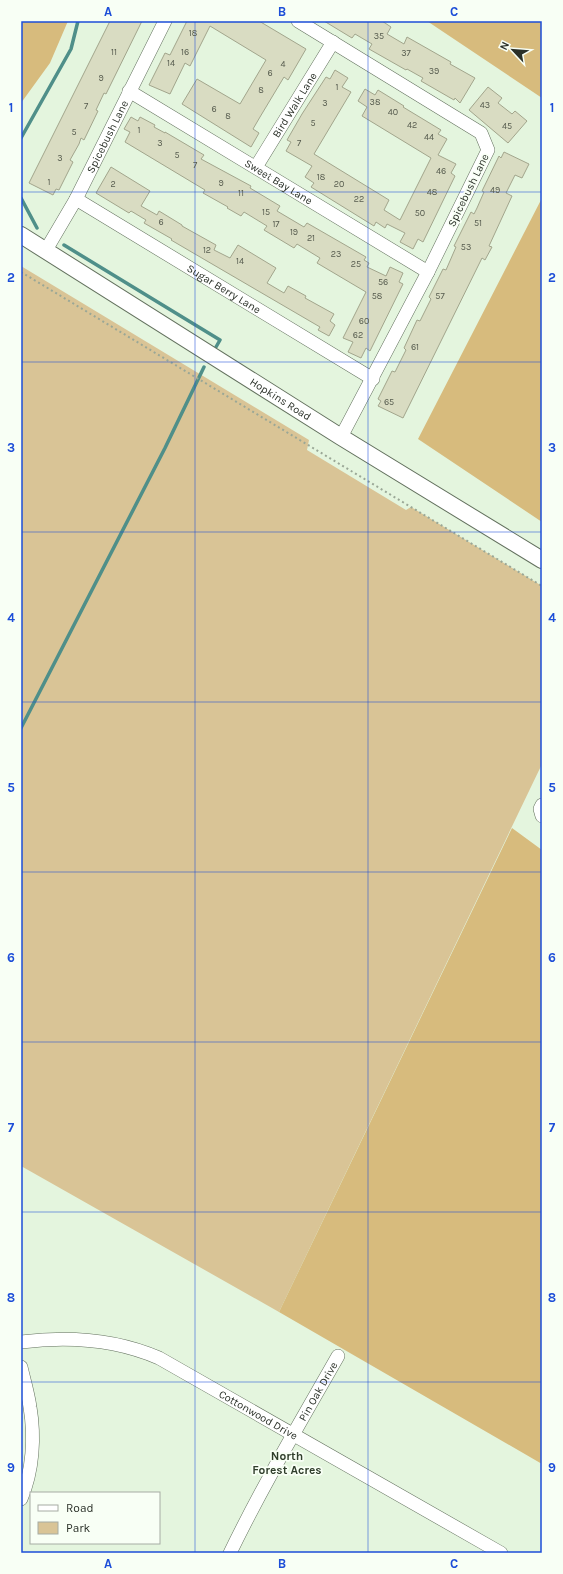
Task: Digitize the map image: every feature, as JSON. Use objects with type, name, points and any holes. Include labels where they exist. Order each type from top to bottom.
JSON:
[{"type":"street","name":"Spicebush Lane","points":[[46,250],[76,199],[165,21]]},
{"type":"street","name":"Spicebush Lane","points":[[298,21],[481,133],[488,150],[428,272],[341,437]]},
{"type":"street","name":"Bird Walk Lane","points":[[256,167],[333,42]]},
{"type":"street","name":"Sweet Bay Lane","points":[[129,91],[428,272]]},
{"type":"street","name":"Sugar Berry Lane","points":[[76,199],[372,379]]},
{"type":"street","name":"Hopkins Road","points":[[21,235],[341,437],[542,560]]},
{"type":"street","points":[[542,805],[540,810],[542,816]]},
{"type":"street","name":"Cottonwood Drive","points":[[21,1342],[64,1338],[86,1340],[120,1344],[159,1358],[501,1553]]},
{"type":"street","name":"Pin Oak Drive","points":[[230,1553],[245,1521],[338,1356]]},
{"type":"street","points":[[21,1367],[30,1407],[33,1432],[29,1470],[21,1499]]},
{"type":"path","points":[[21,272],[542,586]]},
{"type":"green space","points":[[21,266],[309,440],[307,450],[406,510],[411,507],[542,586],[542,764],[279,1312],[21,1166]]},
{"type":"shaded area","points":[[21,21],[68,21],[50,63],[21,103]]},
{"type":"shaded area","points":[[427,21],[542,21],[542,98]]},
{"type":"shaded area","points":[[542,198],[542,522],[418,439]]},
{"type":"shaded area","points":[[512,828],[542,850],[542,1464],[279,1312]]},
{"type":"building","points":[[110,21],[142,21],[106,94],[104,93],[96,110],[98,111],[84,140],[81,138],[70,160],[73,162],[59,190],[56,189],[53,195],[29,183]]},
{"type":"building","points":[[187,21],[259,21],[306,49],[288,80],[284,77],[253,129],[259,133],[251,147],[182,104],[197,79],[240,104],[266,60],[210,26],[190,66],[185,63],[170,94],[149,85],[165,53],[170,55]]},
{"type":"building","points":[[324,21],[382,21],[391,27],[387,34],[404,44],[407,37],[451,62],[450,64],[475,78],[460,103],[455,98],[454,100],[421,81],[423,78],[369,49],[372,44],[355,34],[352,38]]},
{"type":"building","points":[[335,70],[348,78],[342,87],[351,92],[314,154],[389,200],[384,210],[400,220],[431,158],[362,116],[367,107],[358,101],[365,89],[375,95],[378,90],[441,130],[438,134],[447,139],[438,155],[456,164],[451,173],[455,176],[423,242],[418,239],[413,249],[400,242],[405,233],[387,224],[385,228],[376,222],[374,226],[311,187],[314,183],[305,177],[312,166],[286,151],[291,142],[287,140],[302,114],[326,77],[330,79]]},
{"type":"building","points":[[488,87],[502,98],[498,103],[512,114],[515,111],[527,121],[508,143],[469,110]]},
{"type":"building","points":[[131,117],[138,121],[140,117],[155,125],[154,127],[204,155],[201,159],[251,186],[250,188],[280,206],[277,211],[304,227],[307,223],[366,257],[364,260],[369,263],[367,267],[386,276],[390,267],[403,273],[399,282],[403,284],[370,351],[366,348],[361,358],[348,352],[353,342],[343,338],[366,292],[317,263],[320,258],[297,244],[294,248],[264,230],[267,226],[244,212],[241,216],[227,208],[228,207],[203,193],[205,190],[125,142],[130,132],[124,129]]},
{"type":"building","points":[[504,152],[529,164],[522,178],[515,175],[506,193],[512,196],[489,246],[492,247],[485,260],[482,258],[403,418],[378,406],[381,401],[378,399],[392,371],[395,372],[406,350],[404,348],[417,320],[420,321],[431,299],[429,297],[443,269],[446,270],[456,247],[454,246],[471,212],[474,214],[484,192],[482,191],[499,156],[501,158]]},
{"type":"building","points":[[111,167],[150,191],[141,206],[157,215],[159,211],[216,245],[214,250],[230,258],[238,245],[276,268],[267,283],[284,293],[288,286],[306,296],[305,298],[334,314],[330,321],[335,325],[329,336],[318,330],[320,327],[144,223],[146,220],[131,211],[129,213],[96,193]]},
{"type":"waterway","points":[[21,138],[71,49],[78,21]]},
{"type":"waterway","points":[[21,198],[37,228]]},
{"type":"waterway","points":[[64,245],[220,340],[216,347]]},
{"type":"waterway","points":[[21,728],[165,448],[204,367]]},
{"type":"district","name":"North Forest Acres","points":[[287,1463]]}]
